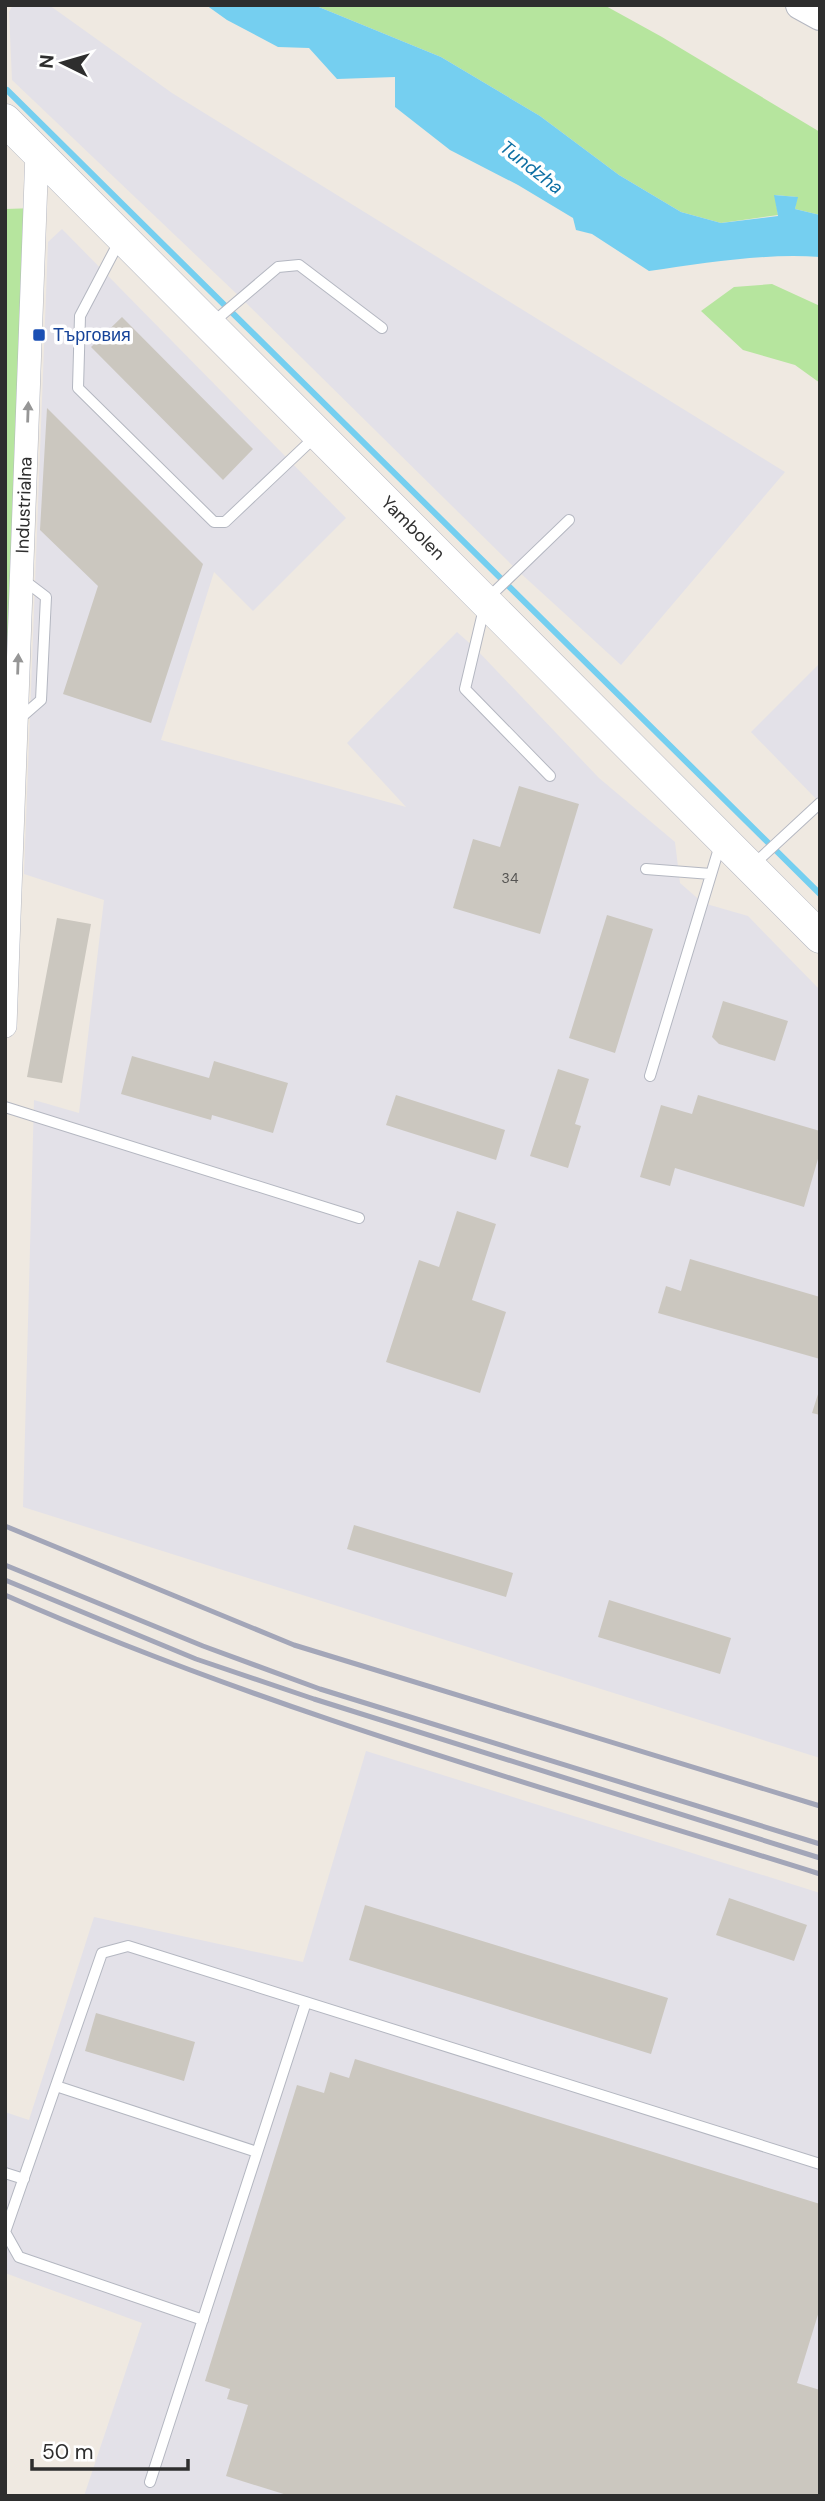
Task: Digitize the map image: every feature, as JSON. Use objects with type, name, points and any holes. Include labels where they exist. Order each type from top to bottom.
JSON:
[{"type":"main road","name":"Yambolen","points":[[5,120],[820,937]]},
{"type":"street","points":[[800,5],[820,16]]},
{"type":"street","name":"Industrialna","points":[[5,1026],[13,571],[37,152]]},
{"type":"lane","points":[[121,237],[80,316],[78,388],[214,522],[225,522],[318,434]]},
{"type":"lane","points":[[209,326],[278,267],[299,265],[382,328]]},
{"type":"lane","points":[[550,776],[465,689],[486,600],[569,520]]},
{"type":"lane","points":[[751,867],[820,803]]},
{"type":"lane","points":[[650,1076],[722,838]]},
{"type":"lane","points":[[646,869],[711,874]]},
{"type":"lane","points":[[5,1107],[359,1218]]},
{"type":"lane","points":[[203,2320],[19,2257],[5,2232],[102,1953],[128,1946],[820,2164]]},
{"type":"lane","points":[[150,2482],[306,2002]]},
{"type":"lane","points":[[56,2086],[257,2152]]},
{"type":"lane","points":[[5,2173],[24,2179]]},
{"type":"shaded area","points":[[13,5],[49,5],[172,93],[785,472],[621,665],[517,570],[241,298],[12,80],[9,12]]},
{"type":"shaded area","points":[[62,229],[346,518],[253,611],[214,572],[161,740],[406,807],[347,743],[457,632],[599,778],[675,842],[680,883],[703,903],[748,916],[820,990],[820,1758],[23,1507],[34,1100],[79,1113],[104,900],[24,874],[48,242]]},
{"type":"shaded area","points":[[820,663],[820,803],[751,732]]},
{"type":"shaded area","points":[[366,1751],[820,1893],[820,2496],[84,2496],[142,2323],[5,2273],[5,2112],[29,2120],[94,1917],[303,1962]]},
{"type":"green space","points":[[314,5],[604,5],[820,132],[820,215],[795,209],[797,197],[775,195],[778,215],[721,223],[681,212],[619,175],[540,116],[441,57]]},
{"type":"green space","points":[[36,208],[5,866],[5,209]]},
{"type":"green space","points":[[772,284],[820,306],[820,383],[795,365],[743,350],[701,311],[734,287]]},
{"type":"water","name":"Tundzha","points":[[206,5],[314,5],[441,57],[540,116],[619,175],[681,212],[721,223],[778,216],[774,195],[798,197],[795,209],[820,215],[820,257],[756,258],[649,271],[592,234],[576,230],[573,218],[518,185],[450,150],[395,107],[395,77],[337,79],[309,48],[278,47],[227,20]]},
{"type":"building","points":[[122,317],[253,449],[223,480],[91,347]]},
{"type":"building","points":[[47,408],[203,564],[151,723],[63,694],[98,586],[40,530]]},
{"type":"building","points":[[519,786],[579,804],[540,934],[453,908],[473,839],[500,847]]},
{"type":"building","points":[[607,915],[653,929],[615,1053],[569,1038]]},
{"type":"building","points":[[57,918],[91,924],[62,1083],[27,1077]]},
{"type":"building","points":[[723,1001],[788,1021],[775,1061],[719,1044],[712,1037]]},
{"type":"building","points":[[132,1056],[209,1078],[214,1061],[288,1083],[273,1133],[212,1115],[211,1120],[121,1094]]},
{"type":"building","points":[[558,1069],[589,1079],[575,1124],[581,1126],[568,1168],[530,1156]]},
{"type":"building","points":[[396,1095],[505,1130],[496,1160],[386,1125]]},
{"type":"building","points":[[698,1095],[820,1131],[820,1152],[804,1207],[675,1168],[670,1186],[640,1177],[661,1105],[692,1114]]},
{"type":"building","points":[[457,1211],[496,1224],[472,1300],[506,1312],[480,1393],[386,1362],[419,1260],[439,1267]]},
{"type":"building","points":[[690,1259],[820,1297],[820,1359],[658,1313],[666,1286],[681,1291]]},
{"type":"building","points":[[820,1391],[820,1415],[812,1413]]},
{"type":"building","points":[[354,1525],[513,1573],[506,1597],[347,1549]]},
{"type":"building","points":[[609,1600],[731,1638],[720,1674],[598,1637]]},
{"type":"building","points":[[729,1898],[807,1925],[794,1961],[716,1935]]},
{"type":"building","points":[[365,1905],[668,1998],[651,2054],[349,1960]]},
{"type":"building","points":[[96,2013],[195,2042],[184,2081],[85,2051]]},
{"type":"building","points":[[355,2059],[820,2204],[820,2308],[797,2383],[820,2390],[820,2496],[290,2496],[226,2476],[248,2405],[227,2399],[230,2389],[205,2381],[297,2085],[324,2093],[330,2072],[349,2078]]},
{"type":"waterway","points":[[7,90],[820,894]]},
{"type":"railway","points":[[5,1526],[294,1645],[820,1806]]},
{"type":"railway","points":[[5,1565],[203,1646],[320,1689],[820,1844]]},
{"type":"railway","points":[[5,1580],[196,1659],[314,1699],[820,1858]]},
{"type":"railway","points":[[5,1595],[104,1637],[306,1712],[511,1779],[820,1874]]},
{"type":"place","name":"Търговия","points":[[39,335]]}]
